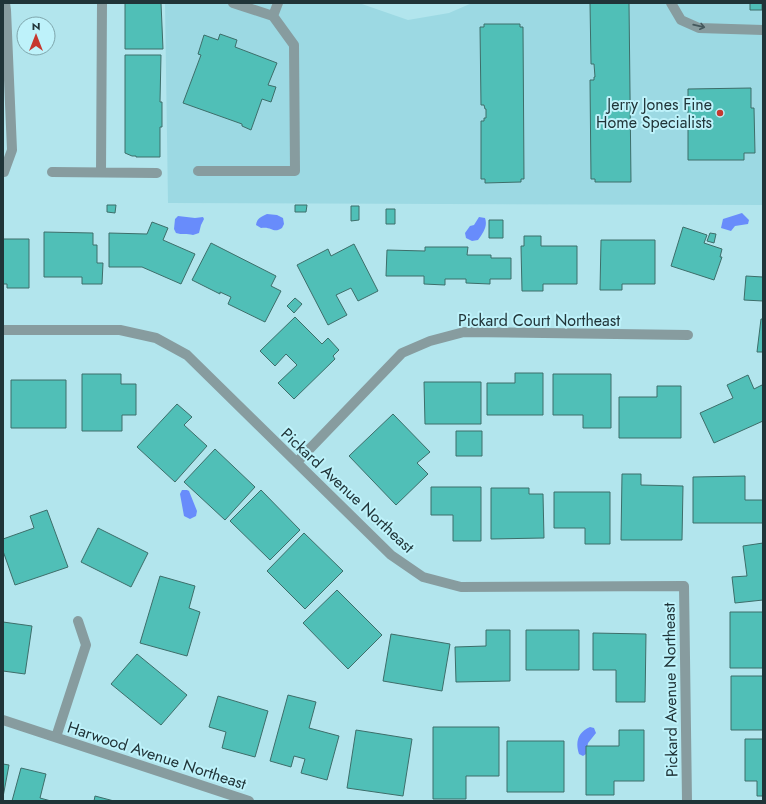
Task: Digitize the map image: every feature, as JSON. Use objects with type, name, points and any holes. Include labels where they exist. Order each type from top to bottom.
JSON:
[{"type":"street","points":[[3,172],[12,150],[5,3]]},
{"type":"street","points":[[101,172],[102,3]]},
{"type":"street","points":[[198,171],[295,171],[294,45],[273,16],[233,3]]},
{"type":"street","points":[[273,16],[278,3]]},
{"type":"street","points":[[671,3],[681,20],[699,28],[763,30]]},
{"type":"street","points":[[52,172],[157,173]]},
{"type":"street","name":"Pickard Avenue Northeast","points":[[3,330],[120,330],[156,338],[187,355],[391,555],[423,576],[461,587],[684,586],[687,801]]},
{"type":"street","name":"Pickard Court Northeast","points":[[297,462],[402,353],[430,341],[464,332],[688,334]]},
{"type":"street","name":"Harwood Avenue Northeast","points":[[56,737],[86,645],[78,621]]},
{"type":"street","name":"Harwood Avenue Northeast","points":[[3,720],[249,801]]},
{"type":"shaded area","points":[[165,3],[359,3],[408,20],[449,13],[472,3],[763,3],[763,205],[168,203]]},
{"type":"water","points":[[742,213],[749,220],[748,224],[735,226],[731,231],[721,228],[723,219]]},
{"type":"water","points":[[267,214],[277,215],[283,218],[284,224],[282,228],[279,230],[274,230],[261,228],[256,225],[258,219]]},
{"type":"water","points":[[178,216],[195,218],[203,217],[204,219],[199,233],[193,235],[176,233],[174,229],[175,219]]},
{"type":"water","points":[[479,217],[485,218],[485,227],[478,240],[472,241],[466,238],[465,233],[470,226],[474,225]]},
{"type":"water","points":[[182,490],[189,491],[197,511],[196,516],[190,519],[184,516],[180,494]]},
{"type":"water","points":[[590,727],[594,728],[596,733],[588,743],[586,754],[583,756],[579,754],[577,745],[578,738],[586,729]]},
{"type":"building","points":[[125,3],[161,3],[163,49],[125,49]]},
{"type":"building","points":[[590,3],[629,3],[631,182],[595,182],[595,179],[591,179],[590,80],[594,80],[595,77],[594,64],[591,64]]},
{"type":"building","points":[[750,3],[763,3],[762,10],[750,10]]},
{"type":"building","points":[[484,24],[520,24],[520,27],[523,27],[524,179],[521,179],[521,182],[485,183],[485,179],[481,179],[481,121],[484,121],[484,118],[486,118],[486,109],[484,105],[481,105],[480,27],[484,27]]},
{"type":"building","points":[[220,34],[237,40],[235,47],[277,63],[268,85],[276,87],[271,102],[262,99],[251,130],[242,126],[242,124],[183,103],[201,55],[198,54],[204,35],[218,40]]},
{"type":"building","points":[[125,55],[161,55],[160,102],[162,102],[162,127],[160,127],[160,157],[136,157],[125,153]]},
{"type":"building","points":[[751,88],[751,108],[754,108],[755,153],[744,153],[744,160],[688,160],[688,89]]},
{"type":"building","points":[[107,205],[116,205],[115,213],[107,212]]},
{"type":"building","points":[[295,205],[307,205],[306,212],[295,212]]},
{"type":"building","points":[[351,206],[359,206],[359,220],[351,221]]},
{"type":"building","points":[[386,209],[395,209],[395,224],[386,224]]},
{"type":"building","points":[[489,220],[503,220],[503,238],[489,238]]},
{"type":"building","points":[[152,222],[168,228],[163,240],[195,254],[181,284],[142,267],[109,267],[109,233],[147,234]]},
{"type":"building","points":[[683,227],[707,235],[704,243],[722,249],[720,257],[722,257],[714,280],[671,266]]},
{"type":"building","points":[[44,232],[93,233],[93,245],[97,245],[97,263],[103,263],[102,284],[82,284],[82,277],[44,277]]},
{"type":"building","points":[[710,233],[716,234],[714,243],[707,241]]},
{"type":"building","points":[[524,236],[541,236],[541,246],[577,246],[577,284],[543,284],[543,291],[522,291],[521,246],[524,246]]},
{"type":"building","points":[[3,239],[29,239],[29,288],[7,288],[7,284],[3,284]]},
{"type":"building","points":[[601,240],[655,240],[655,284],[622,284],[622,290],[600,290]]},
{"type":"building","points":[[211,243],[276,276],[271,286],[281,291],[265,322],[228,304],[231,297],[220,292],[220,294],[192,280]]},
{"type":"building","points":[[354,244],[378,291],[358,301],[351,288],[336,295],[347,315],[328,325],[297,265],[328,249],[331,256]]},
{"type":"building","points":[[425,247],[468,247],[467,255],[491,255],[491,258],[511,258],[511,279],[490,279],[490,284],[466,283],[466,279],[445,279],[445,285],[424,284],[424,276],[386,276],[387,250],[425,251]]},
{"type":"building","points":[[746,276],[763,277],[763,301],[744,300]]},
{"type":"building","points":[[295,298],[302,304],[294,313],[287,306]]},
{"type":"building","points":[[295,317],[322,344],[328,338],[339,350],[333,356],[335,359],[294,399],[278,383],[297,365],[286,354],[275,366],[260,351]]},
{"type":"building","points":[[761,319],[763,319],[763,352],[757,352]]},
{"type":"building","points":[[515,373],[543,373],[543,415],[487,415],[487,383],[515,383]]},
{"type":"building","points":[[82,374],[121,374],[121,384],[136,384],[136,415],[122,415],[122,431],[82,431]]},
{"type":"building","points":[[553,374],[611,374],[611,428],[583,428],[583,415],[553,415]]},
{"type":"building","points":[[748,375],[754,389],[762,385],[763,387],[763,421],[714,443],[700,413],[733,398],[727,385]]},
{"type":"building","points":[[11,380],[66,380],[66,428],[11,428]]},
{"type":"building","points":[[424,382],[481,382],[481,424],[425,424]]},
{"type":"building","points":[[657,386],[681,386],[681,438],[619,438],[619,397],[657,397]]},
{"type":"building","points":[[177,404],[192,417],[184,425],[207,446],[175,482],[137,447]]},
{"type":"building","points":[[393,414],[430,452],[417,463],[428,474],[396,505],[349,456]]},
{"type":"building","points":[[456,431],[482,431],[482,456],[456,456]]},
{"type":"building","points":[[215,449],[255,487],[225,520],[184,482]]},
{"type":"building","points":[[622,474],[641,474],[641,485],[683,486],[682,540],[621,540]]},
{"type":"building","points":[[745,476],[745,500],[763,500],[763,523],[693,523],[693,477]]},
{"type":"building","points":[[431,487],[481,487],[481,541],[453,541],[453,515],[431,515]]},
{"type":"building","points":[[491,488],[529,488],[529,494],[543,494],[544,538],[491,539]]},
{"type":"building","points":[[261,490],[300,530],[270,560],[230,521]]},
{"type":"building","points":[[554,492],[610,492],[610,544],[585,544],[585,528],[554,528]]},
{"type":"building","points":[[47,510],[68,567],[15,585],[3,551],[3,539],[34,528],[30,516]]},
{"type":"building","points":[[98,528],[148,553],[131,587],[81,562]]},
{"type":"building","points":[[304,533],[343,571],[305,609],[267,571]]},
{"type":"building","points":[[763,543],[763,600],[735,603],[732,577],[747,576],[743,546]]},
{"type":"building","points":[[160,576],[195,586],[189,608],[200,612],[187,656],[140,643]]},
{"type":"building","points":[[337,590],[382,635],[348,669],[303,623]]},
{"type":"building","points":[[730,612],[763,612],[763,668],[730,668]]},
{"type":"building","points":[[3,622],[32,626],[25,674],[3,671]]},
{"type":"building","points":[[486,630],[510,630],[510,681],[456,682],[455,647],[486,646]]},
{"type":"building","points":[[526,630],[579,630],[579,670],[526,670]]},
{"type":"building","points":[[593,633],[646,634],[645,702],[616,702],[616,670],[593,670]]},
{"type":"building","points":[[391,634],[450,644],[442,691],[383,681]]},
{"type":"building","points":[[137,654],[187,695],[161,725],[111,684]]},
{"type":"building","points":[[731,676],[763,676],[763,730],[731,730]]},
{"type":"building","points":[[288,695],[316,702],[309,728],[339,736],[327,780],[301,773],[305,759],[294,756],[291,767],[270,761]]},
{"type":"building","points":[[218,696],[268,711],[255,757],[222,748],[226,732],[209,727]]},
{"type":"building","points":[[433,727],[499,727],[499,776],[466,776],[466,799],[433,799]]},
{"type":"building","points":[[356,730],[412,739],[403,796],[347,788]]},
{"type":"building","points":[[619,730],[644,730],[644,781],[614,781],[614,795],[586,795],[586,746],[619,746]]},
{"type":"building","points":[[745,739],[763,739],[763,796],[757,796],[757,781],[745,781]]},
{"type":"building","points":[[507,741],[564,741],[564,792],[507,792]]},
{"type":"building","points":[[3,764],[9,765],[3,797]]},
{"type":"building","points":[[21,768],[46,774],[40,798],[51,801],[12,801]]},
{"type":"building","points":[[95,796],[114,801],[94,801]]},
{"type":"place","name":"Jerry Jones Fine Home Specialists","points":[[720,113]]}]
